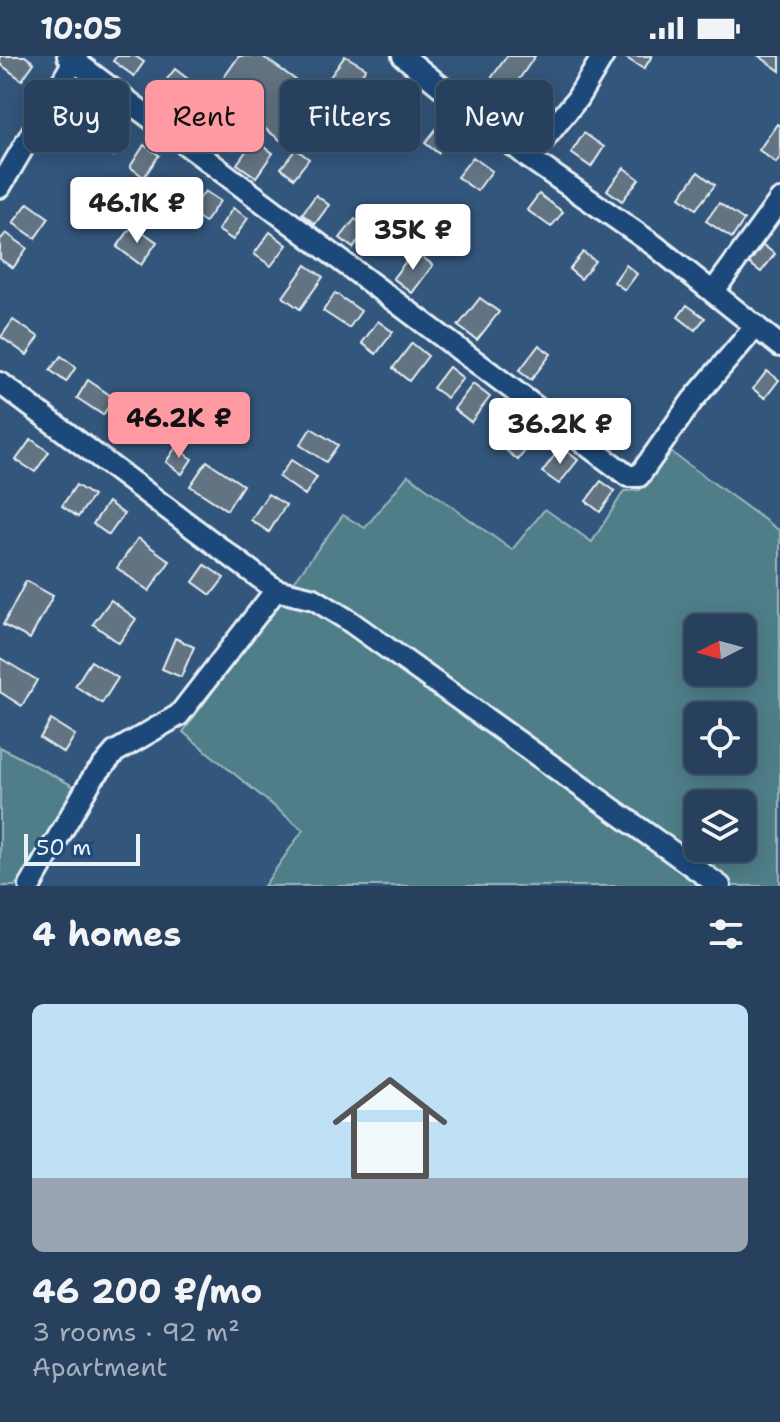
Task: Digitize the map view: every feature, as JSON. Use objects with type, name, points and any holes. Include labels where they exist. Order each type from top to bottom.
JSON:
[{"type":"street","points":[[403,56],[529,158],[654,245],[780,346]]},
{"type":"street","points":[[529,158],[577,99],[603,56]]},
{"type":"street","points":[[0,187],[73,57],[628,476],[639,476],[692,401],[756,326]]},
{"type":"street","points":[[713,292],[780,200]]},
{"type":"street","points":[[0,383],[276,590],[314,599],[348,620],[720,886]]},
{"type":"street","points":[[30,886],[92,779],[115,752],[179,715],[276,590]]},
{"type":"green space","points":[[668,450],[780,531],[780,886],[264,886],[303,830],[183,732],[343,515],[365,528],[408,475],[512,550],[545,509],[592,542],[624,491],[640,490]]},
{"type":"green space","points":[[0,747],[75,787],[15,886],[0,886]]},
{"type":"building","points":[[0,56],[25,56],[34,63],[22,80],[0,64]]},
{"type":"building","points":[[117,56],[135,56],[144,62],[134,76],[113,61]]},
{"type":"building","points":[[239,56],[262,56],[296,80],[280,80],[280,140],[264,128],[264,80],[222,80]]},
{"type":"building","points":[[345,56],[366,68],[358,80],[328,80]]},
{"type":"building","points":[[507,56],[535,56],[519,80],[490,80]]},
{"type":"building","points":[[623,56],[652,56],[644,69]]},
{"type":"building","points":[[759,56],[780,56],[780,71]]},
{"type":"building","points":[[175,69],[189,80],[166,80]]},
{"type":"building","points":[[777,124],[780,127],[780,157],[776,163],[759,150]]},
{"type":"building","points":[[436,129],[436,151],[425,143]]},
{"type":"building","points":[[584,133],[604,147],[591,167],[571,153]]},
{"type":"building","points":[[144,145],[145,152],[159,155],[144,177],[130,167]]},
{"type":"building","points":[[264,147],[273,153],[256,177],[237,164],[246,152],[264,152]]},
{"type":"building","points":[[294,152],[300,152],[309,159],[294,178],[281,168]]},
{"type":"building","points":[[473,157],[492,171],[477,191],[457,177]]},
{"type":"building","points":[[624,168],[639,179],[622,201],[607,190]]},
{"type":"building","points":[[698,172],[715,185],[696,209],[680,197]]},
{"type":"building","points":[[205,191],[220,201],[205,222],[190,212]]},
{"type":"building","points":[[539,194],[563,212],[551,227],[527,210]]},
{"type":"building","points":[[316,195],[329,205],[315,224],[302,214]]},
{"type":"building","points":[[28,203],[49,218],[35,238],[13,223]]},
{"type":"building","points":[[719,203],[744,220],[732,238],[706,221]]},
{"type":"building","points":[[233,208],[248,218],[233,240],[218,230]]},
{"type":"building","points":[[355,219],[368,228],[353,248],[340,238]]},
{"type":"building","points":[[133,225],[157,242],[141,265],[117,247]]},
{"type":"building","points":[[270,232],[287,245],[271,266],[254,254]]},
{"type":"building","points":[[6,233],[27,248],[13,268],[0,259],[0,240]]},
{"type":"building","points":[[763,245],[775,254],[761,272],[749,263]]},
{"type":"building","points":[[414,251],[433,265],[412,293],[393,278]]},
{"type":"building","points":[[583,252],[595,261],[581,279],[569,269]]},
{"type":"building","points":[[306,265],[323,277],[300,309],[283,297]]},
{"type":"building","points":[[626,265],[637,274],[625,290],[614,282]]},
{"type":"building","points":[[335,293],[361,311],[349,328],[323,311]]},
{"type":"building","points":[[480,298],[499,312],[477,340],[458,326]]},
{"type":"building","points":[[687,305],[705,318],[695,330],[678,317]]},
{"type":"building","points":[[13,320],[39,337],[27,355],[1,337]]},
{"type":"building","points":[[378,321],[393,332],[376,354],[362,343]]},
{"type":"building","points":[[412,343],[428,356],[409,381],[393,368]]},
{"type":"building","points":[[539,345],[551,354],[531,380],[519,371]]},
{"type":"building","points":[[61,356],[76,367],[66,382],[50,370]]},
{"type":"building","points":[[449,367],[463,378],[447,398],[433,388]]},
{"type":"building","points":[[767,371],[779,380],[765,398],[753,389]]},
{"type":"building","points":[[88,380],[114,398],[103,415],[77,398]]},
{"type":"building","points":[[473,384],[490,397],[471,422],[454,409]]},
{"type":"building","points":[[599,401],[628,424],[613,443],[583,420]]},
{"type":"building","points":[[124,403],[154,422],[141,442],[111,423]]},
{"type":"building","points":[[520,422],[537,435],[518,460],[502,447]]},
{"type":"building","points":[[311,428],[338,445],[326,462],[300,445]]},
{"type":"building","points":[[31,439],[49,452],[35,472],[16,460]]},
{"type":"building","points":[[176,447],[192,459],[182,474],[166,462]]},
{"type":"building","points":[[561,447],[578,460],[559,484],[542,472]]},
{"type":"building","points":[[291,460],[317,477],[305,495],[279,477]]},
{"type":"building","points":[[207,461],[243,485],[227,510],[190,486]]},
{"type":"building","points":[[601,481],[615,491],[600,512],[586,501]]},
{"type":"building","points":[[76,485],[93,496],[78,517],[62,506]]},
{"type":"building","points":[[268,494],[286,505],[269,532],[251,520]]},
{"type":"building","points":[[108,502],[124,514],[109,535],[93,524]]},
{"type":"building","points":[[138,538],[170,561],[149,591],[117,568]]},
{"type":"building","points":[[205,565],[224,578],[211,595],[193,582]]},
{"type":"building","points":[[26,581],[53,596],[30,639],[3,625]]},
{"type":"building","points":[[111,600],[136,619],[119,643],[93,624]]},
{"type":"building","points":[[175,638],[194,647],[181,677],[162,669]]},
{"type":"building","points":[[0,658],[37,680],[22,706],[0,692]]},
{"type":"building","points":[[91,661],[118,678],[102,703],[75,686]]},
{"type":"building","points":[[51,720],[75,735],[64,753],[40,738]]}]
